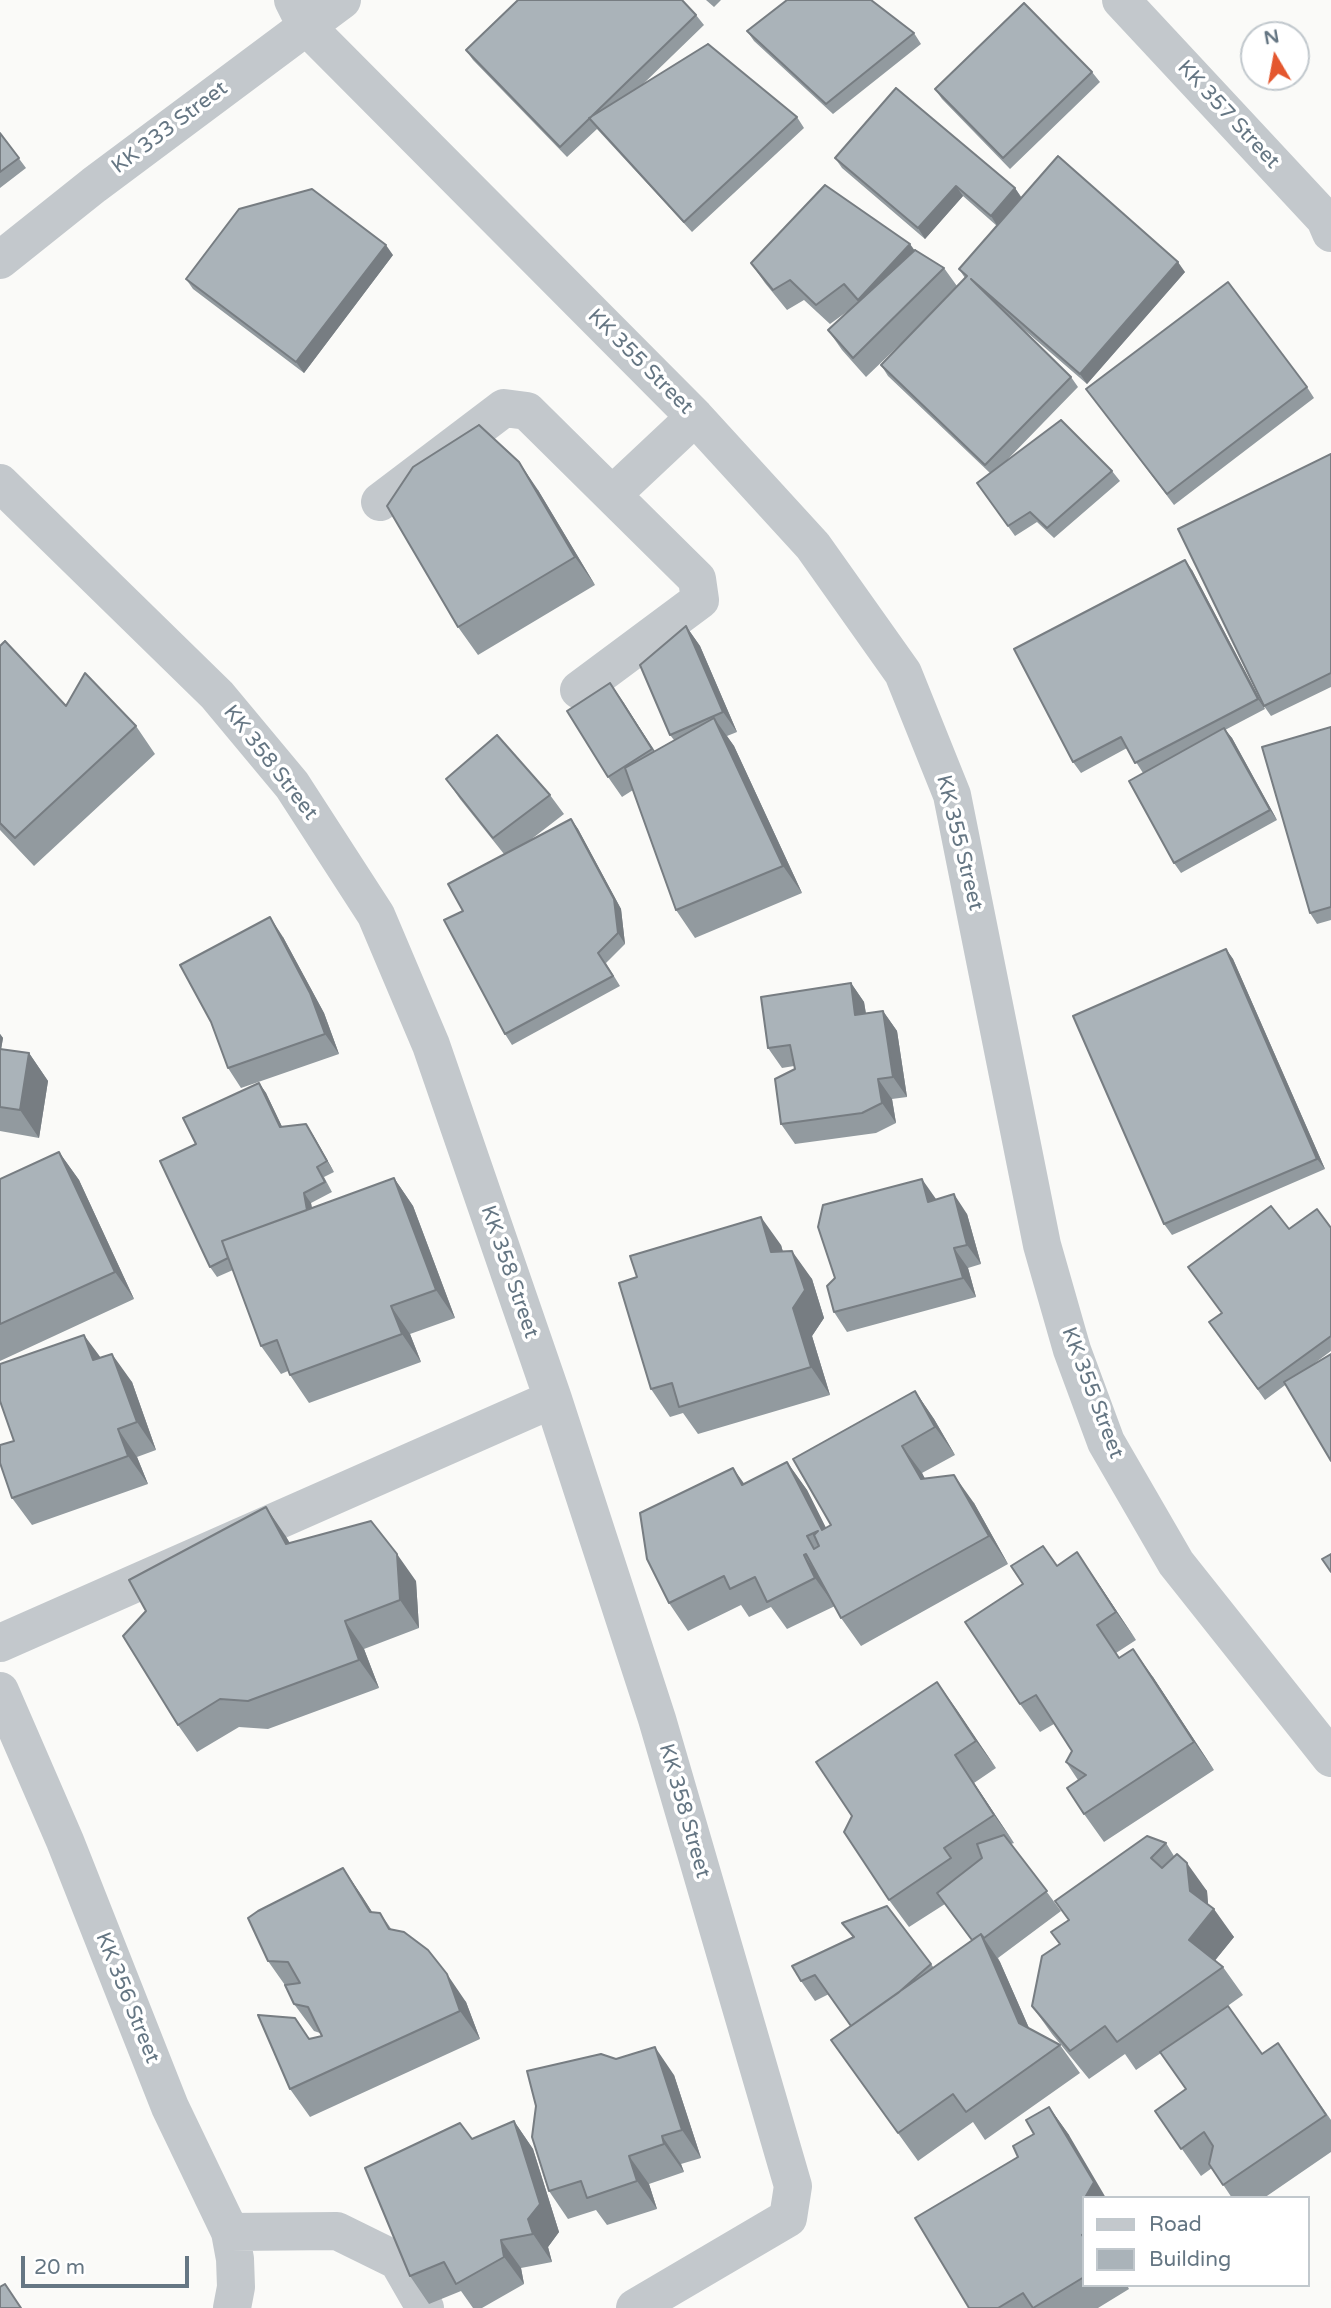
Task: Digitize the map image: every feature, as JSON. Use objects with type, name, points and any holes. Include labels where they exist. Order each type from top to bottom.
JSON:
[{"type":"street","name":"KK 333 Street","points":[[0,260],[300,13],[342,0]]},
{"type":"street","name":"KK 357 Street","points":[[1121,0],[1329,225]]},
{"type":"street","name":"KK 355 Street","points":[[300,13],[695,417],[813,545],[903,673],[951,795],[1042,1245],[1072,1350],[1106,1442],[1176,1563],[1331,1758]]},
{"type":"street","points":[[380,502],[504,408],[527,411],[697,579],[700,600],[579,690]]},
{"type":"street","points":[[613,494],[695,417]]},
{"type":"street","name":"KK 358 Street","points":[[0,483],[217,695],[292,785],[376,915],[431,1045],[553,1399],[657,1719],[793,2186],[788,2218],[635,2308]]},
{"type":"street","points":[[0,1643],[553,1399]]},
{"type":"street","name":"KK 356 Street","points":[[0,1691],[65,1841],[170,2107],[230,2232],[236,2287],[232,2308]]},
{"type":"street","points":[[230,2232],[337,2231],[398,2261],[425,2308]]},
{"type":"building","points":[[518,0],[682,0],[696,15],[560,147],[466,50]]},
{"type":"building","points":[[787,0],[871,0],[914,33],[826,104],[747,31]]},
{"type":"building","points":[[1024,3],[1092,72],[1003,158],[935,89]]},
{"type":"building","points":[[708,44],[797,117],[684,222],[589,118]]},
{"type":"building","points":[[896,88],[1015,188],[991,216],[956,186],[918,228],[835,158]]},
{"type":"building","points":[[0,133],[19,158],[0,172]]},
{"type":"building","points":[[1058,156],[1178,262],[1080,374],[971,279],[1071,377],[985,465],[881,365],[967,276],[959,269]]},
{"type":"building","points":[[825,185],[910,244],[858,300],[844,284],[816,305],[790,280],[773,290],[751,263]]},
{"type":"building","points":[[312,189],[386,245],[296,362],[186,279],[239,209]]},
{"type":"building","points":[[915,250],[944,268],[853,358],[828,330]]},
{"type":"building","points":[[1228,282],[1307,387],[1167,494],[1086,389]]},
{"type":"building","points":[[1061,420],[1112,471],[1047,528],[1030,512],[1008,526],[977,483]]},
{"type":"building","points":[[479,425],[519,462],[575,557],[458,627],[387,506],[413,467]]},
{"type":"building","points":[[1331,454],[1331,673],[1264,706],[1178,529]]},
{"type":"building","points":[[1185,560],[1258,699],[1135,763],[1121,737],[1073,762],[1014,649]]},
{"type":"building","points":[[686,626],[723,712],[670,735],[640,665]]},
{"type":"building","points":[[5,641],[66,706],[85,673],[136,726],[15,838],[0,823],[0,646]]},
{"type":"building","points":[[610,683],[652,749],[608,777],[567,711]]},
{"type":"building","points":[[714,718],[783,866],[676,910],[625,768]]},
{"type":"building","points":[[1331,727],[1331,907],[1310,913],[1262,747]]},
{"type":"building","points":[[1224,728],[1270,810],[1174,863],[1129,781]]},
{"type":"building","points":[[497,735],[550,795],[493,838],[446,779]]},
{"type":"building","points":[[571,819],[614,899],[618,933],[598,953],[613,976],[505,1034],[444,920],[463,911],[448,884]]},
{"type":"building","points":[[270,917],[310,993],[325,1034],[228,1068],[211,1022],[180,965]]},
{"type":"building","points":[[1226,949],[1317,1159],[1164,1224],[1073,1016]]},
{"type":"building","points":[[851,983],[855,1015],[883,1011],[893,1077],[878,1079],[882,1103],[862,1113],[781,1124],[775,1079],[795,1069],[790,1045],[768,1048],[761,997]]},
{"type":"building","points":[[0,1049],[29,1053],[20,1110],[0,1107]]},
{"type":"building","points":[[259,1083],[280,1127],[306,1124],[327,1161],[317,1167],[325,1182],[304,1193],[307,1210],[222,1241],[228,1258],[210,1267],[160,1161],[196,1144],[183,1118]]},
{"type":"building","points":[[59,1152],[115,1272],[0,1324],[0,1179]]},
{"type":"building","points":[[394,1178],[436,1290],[391,1306],[402,1334],[290,1375],[277,1340],[261,1346],[222,1241]]},
{"type":"building","points":[[922,1179],[928,1202],[954,1194],[967,1245],[954,1248],[963,1278],[834,1312],[827,1286],[835,1278],[818,1227],[823,1205]]},
{"type":"building","points":[[1271,1206],[1289,1229],[1317,1209],[1331,1228],[1331,1336],[1258,1389],[1209,1322],[1222,1313],[1188,1267]]},
{"type":"building","points":[[761,1217],[771,1252],[792,1251],[805,1290],[793,1308],[811,1367],[679,1407],[672,1383],[651,1389],[619,1283],[637,1277],[630,1256]]},
{"type":"building","points":[[84,1335],[93,1360],[112,1354],[137,1422],[118,1429],[128,1456],[12,1498],[0,1463],[0,1445],[14,1441],[0,1401],[0,1364]]},
{"type":"building","points":[[1331,1354],[1331,1461],[1284,1382]]},
{"type":"building","points":[[915,1391],[935,1427],[902,1446],[921,1479],[954,1475],[989,1536],[841,1618],[806,1554],[804,1555],[815,1578],[767,1602],[755,1577],[730,1589],[724,1576],[669,1603],[647,1559],[640,1513],[733,1468],[742,1485],[787,1462],[822,1530],[831,1525],[793,1459]],"holes":[[[818,1531],[814,1535],[819,1546],[814,1549],[807,1536]]]},
{"type":"building","points":[[266,1507],[286,1544],[371,1521],[397,1554],[400,1600],[345,1621],[359,1660],[248,1701],[220,1699],[178,1725],[123,1636],[146,1611],[129,1580]]},
{"type":"building","points":[[1043,1546],[1057,1566],[1077,1552],[1116,1612],[1097,1625],[1119,1658],[1133,1649],[1194,1742],[1084,1814],[1067,1788],[1086,1775],[1066,1762],[1072,1751],[1036,1695],[1020,1704],[965,1622],[1023,1584],[1011,1566]]},
{"type":"building","points":[[1331,1554],[1331,1572],[1322,1559]]},
{"type":"building","points":[[937,1682],[976,1741],[955,1755],[994,1815],[944,1848],[951,1858],[889,1900],[844,1832],[852,1816],[816,1762]]},
{"type":"building","points":[[1004,1835],[1047,1891],[984,1938],[981,1934],[972,1940],[937,1893],[982,1858],[977,1844]]},
{"type":"building","points":[[1147,1836],[1166,1843],[1151,1858],[1162,1868],[1177,1854],[1187,1863],[1190,1891],[1214,1909],[1189,1940],[1223,1967],[1117,2042],[1105,2026],[1070,2051],[1032,2006],[1042,1956],[1060,1944],[1051,1932],[1069,1920],[1055,1901]]},
{"type":"building","points":[[343,1868],[370,1912],[380,1913],[389,1929],[404,1932],[428,1950],[447,1974],[460,2011],[290,2089],[258,2015],[295,2018],[309,2039],[322,2036],[308,2007],[294,2004],[285,1985],[300,1983],[288,1962],[268,1961],[248,1918]]},
{"type":"building","points":[[887,1906],[931,1964],[898,1993],[851,2026],[815,1975],[801,1981],[792,1966],[854,1937],[842,1923]]},
{"type":"building","points":[[981,1934],[1019,2023],[1060,2045],[966,2112],[953,2094],[898,2133],[831,2040]]},
{"type":"building","points":[[1228,2006],[1262,2054],[1278,2043],[1326,2115],[1223,2185],[1209,2164],[1213,2146],[1204,2132],[1181,2149],[1155,2111],[1186,2089],[1160,2052]]},
{"type":"building","points":[[655,2047],[682,2130],[662,2136],[664,2144],[629,2156],[637,2181],[587,2198],[581,2181],[549,2191],[532,2137],[536,2106],[527,2071],[601,2054],[616,2059]]},
{"type":"building","points":[[1049,2107],[1094,2182],[1086,2196],[1082,2196],[1082,2278],[1033,2308],[1023,2293],[998,2308],[969,2308],[915,2218],[1018,2157],[1013,2146],[1034,2134],[1026,2120]]},
{"type":"building","points":[[514,2121],[540,2204],[528,2219],[533,2234],[501,2240],[504,2257],[456,2284],[444,2262],[410,2276],[365,2168],[460,2123],[472,2139]]},
{"type":"building","points":[[5,2284],[21,2308],[0,2308],[0,2287]]}]
